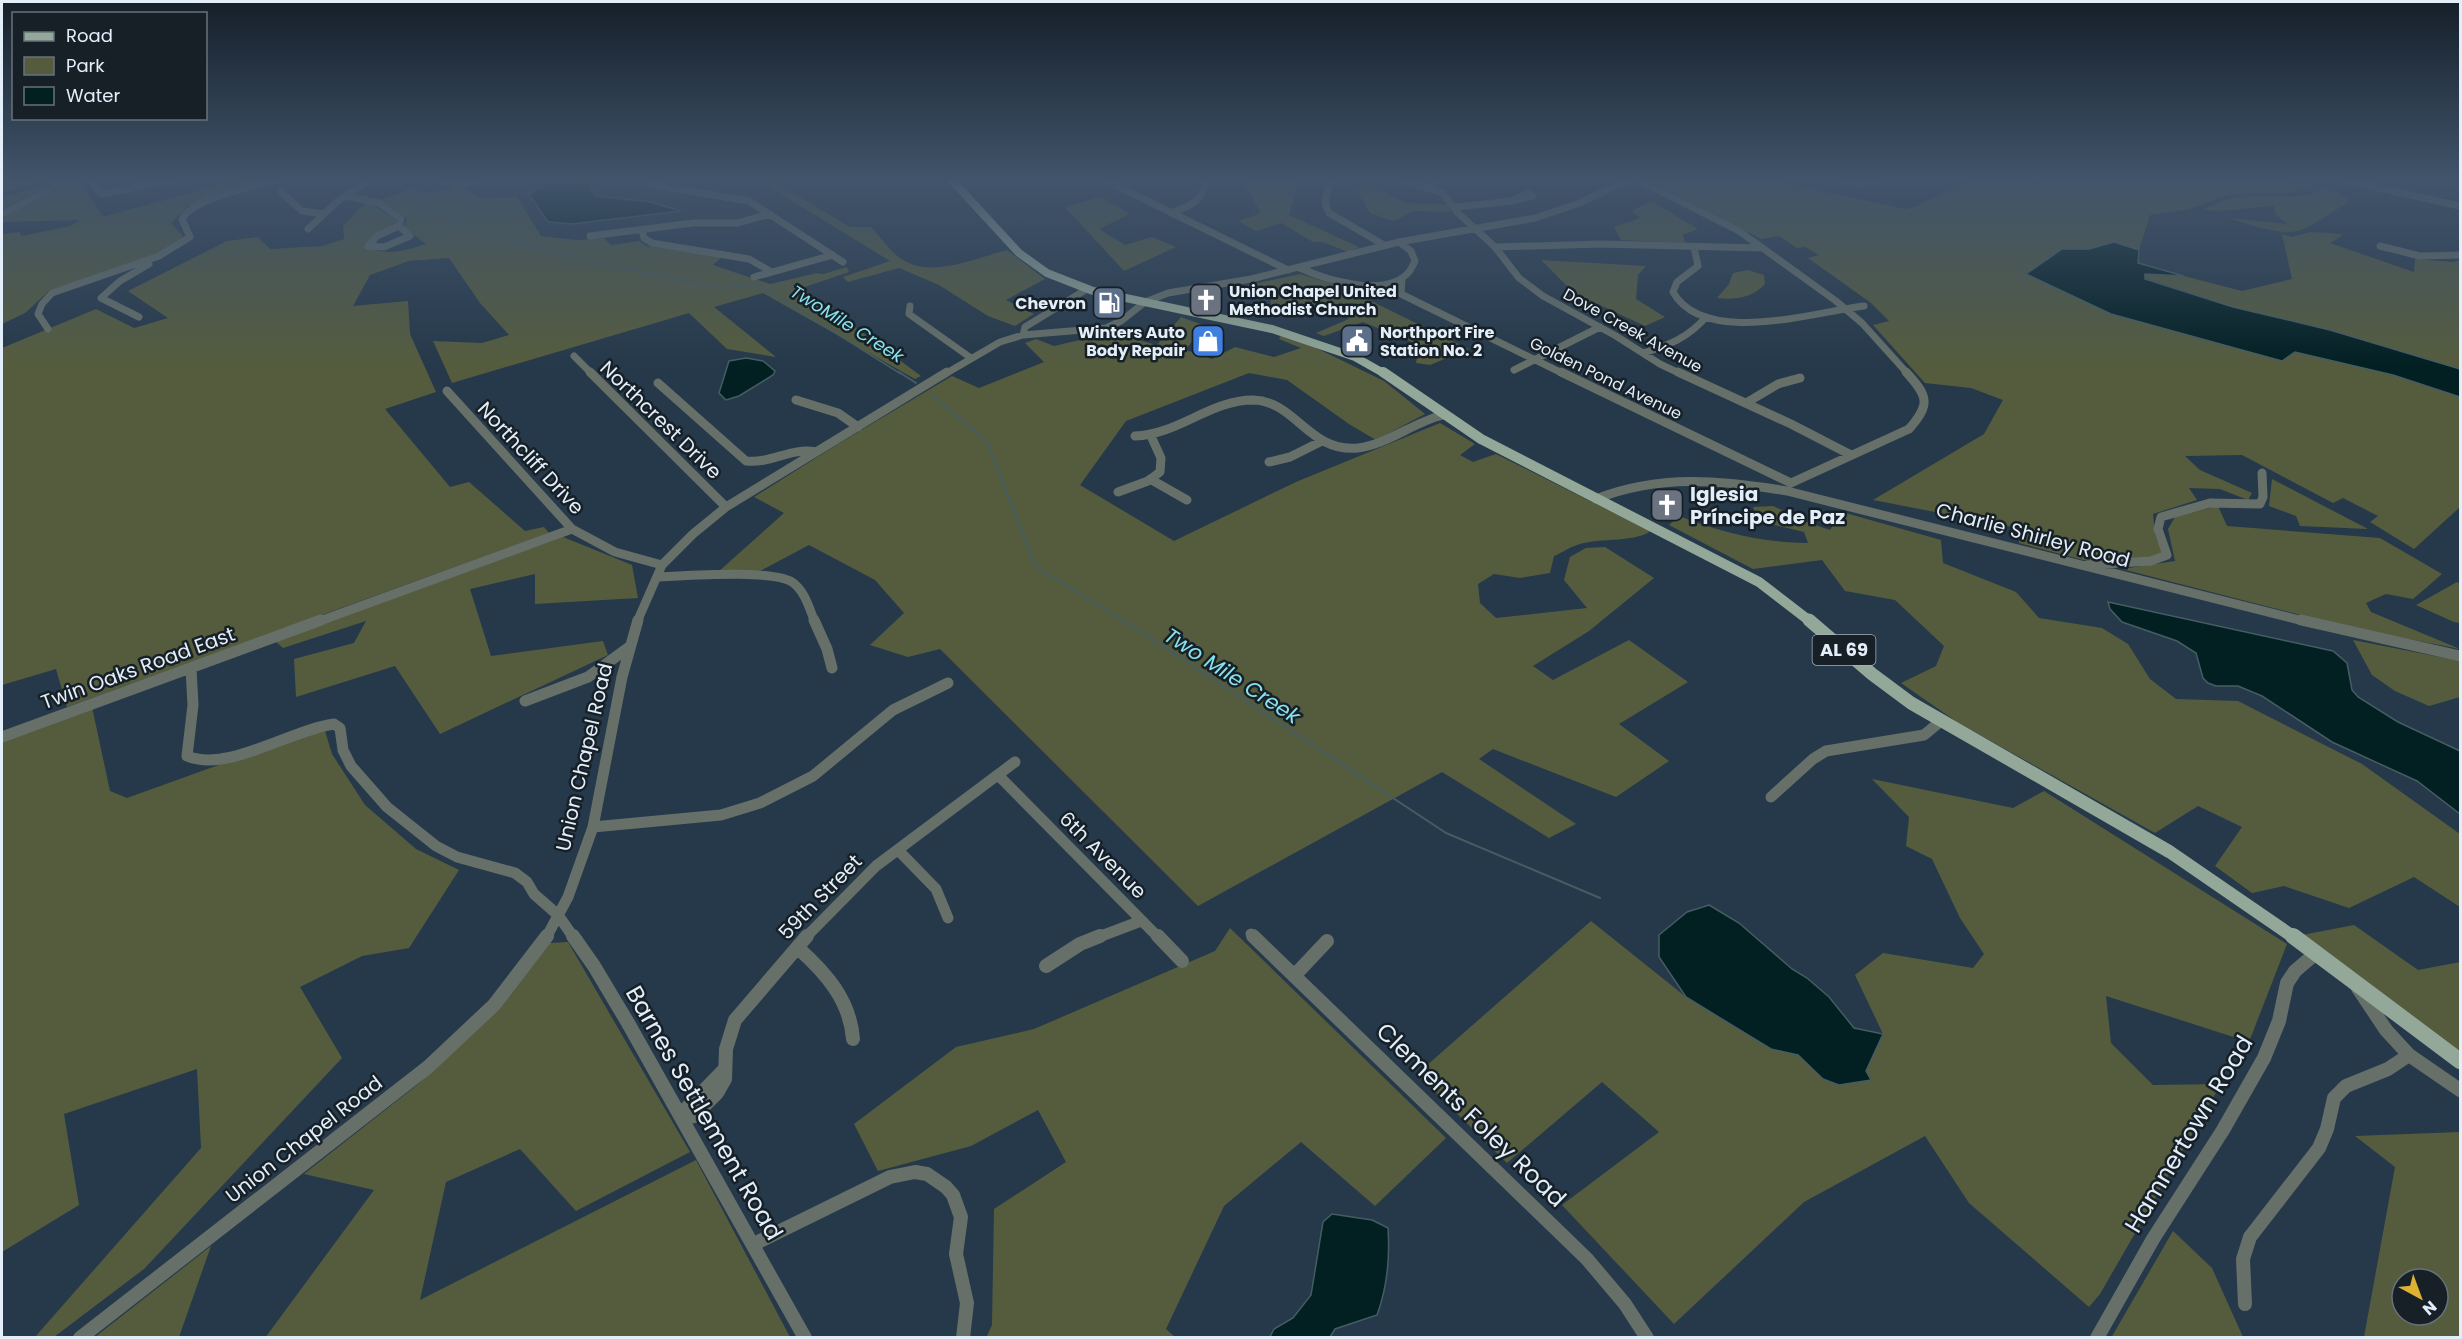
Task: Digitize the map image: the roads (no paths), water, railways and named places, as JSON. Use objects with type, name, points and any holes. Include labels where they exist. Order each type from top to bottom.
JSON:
[{"type":"main road","name":"AL 69","points":[[1009,240],[1028,261],[1058,279],[1087,289],[1272,329],[1326,345],[1378,369],[1481,440],[1759,582],[1796,608],[1886,685],[1941,721],[2169,852],[2229,891],[2460,1061]]},
{"type":"street","points":[[139,317],[101,298],[120,281],[185,240]]},
{"type":"street","points":[[373,240],[368,246],[374,248],[386,247],[400,240]]},
{"type":"street","points":[[648,240],[652,243],[749,259],[770,271]]},
{"type":"street","points":[[810,240],[843,262]]},
{"type":"street","points":[[1227,240],[1288,270],[1408,240]]},
{"type":"street","points":[[1376,240],[1384,245]]},
{"type":"street","name":"Dove Creek Avenue","points":[[1488,240],[1519,278],[1531,288],[1669,368],[1851,455]]},
{"type":"street","points":[[1751,240],[1843,307],[1871,332],[1915,380],[1925,400],[1923,413],[1909,429],[1851,455],[1789,487]]},
{"type":"street","points":[[1300,268],[1328,281],[1368,286],[1402,278],[1410,271],[1415,261],[1411,251],[1399,242]]},
{"type":"street","points":[[1496,247],[1601,244],[1762,248]]},
{"type":"street","points":[[2380,246],[2401,254],[2447,257],[2460,255]]},
{"type":"street","points":[[1694,247],[1698,266],[1677,282],[1674,292],[1687,308],[1706,317],[1731,322],[1762,323],[1843,307],[1864,306]]},
{"type":"street","points":[[48,329],[38,314],[42,304],[52,293],[164,254]]},
{"type":"street","points":[[754,277],[832,255]]},
{"type":"street","name":"Union Chapel Road","points":[[80,1338],[428,1067],[511,987],[549,934],[578,873],[593,827],[628,648],[640,613],[660,571],[693,534],[726,507],[1000,342],[1023,335],[1099,330],[1121,321],[1145,302],[1168,292],[1288,270]]},
{"type":"street","points":[[1401,294],[1402,278]]},
{"type":"street","name":"Golden Pond Avenue","points":[[1368,286],[1401,294],[1789,487]]},
{"type":"street","points":[[1023,335],[1025,327],[1087,289]]},
{"type":"street","points":[[910,306],[909,314],[971,358]]},
{"type":"street","points":[[1643,353],[1682,340],[1697,329],[1706,317]]},
{"type":"street","points":[[1514,370],[1600,327]]},
{"type":"street","name":"Northcrest Drive","points":[[574,356],[726,507]]},
{"type":"street","points":[[1746,403],[1778,384],[1800,378]]},
{"type":"street","points":[[658,383],[746,461],[762,462],[803,449],[816,452]]},
{"type":"street","name":"Northcliff Drive","points":[[447,391],[572,529],[589,540],[660,571],[761,575],[790,581],[802,592],[830,656],[832,668]]},
{"type":"street","points":[[1135,436],[1151,436],[1228,405],[1254,399],[1277,405],[1320,442],[1349,449],[1364,448],[1383,441],[1394,440],[1436,421],[1443,415]]},
{"type":"street","points":[[796,400],[838,413],[858,427]]},
{"type":"street","points":[[1118,492],[1159,474],[1162,466],[1151,436]]},
{"type":"street","points":[[1269,462],[1290,457],[1320,442]]},
{"type":"street","points":[[2079,566],[2151,561],[2168,555],[2158,529],[2161,517],[2210,503],[2260,504],[2263,497],[2262,472]]},
{"type":"street","points":[[1150,479],[1187,500]]},
{"type":"street","name":"Charlie Shirley Road","points":[[1596,499],[1635,485],[1670,481],[1789,487],[2079,566],[2315,625],[2460,656]]},
{"type":"street","name":"Twin Oaks Road East","points":[[2,737],[572,529]]},
{"type":"street","points":[[525,701],[588,677],[628,648]]},
{"type":"street","name":"Barnes Settlement Road","points":[[190,669],[193,705],[187,756],[192,761],[211,761],[232,756],[315,727],[334,724],[340,728],[343,750],[351,765],[387,807],[446,852],[515,873],[527,882],[534,894],[558,915],[594,966],[754,1244],[805,1338]]},
{"type":"street","points":[[593,827],[721,815],[760,803],[813,776],[893,710],[948,683]]},
{"type":"street","points":[[1771,797],[1826,751],[1924,735],[1941,721]]},
{"type":"street","name":"59th Street","points":[[682,1118],[694,1116],[717,1094],[725,1079],[724,1070],[730,1029],[735,1020],[854,885],[1016,762]]},
{"type":"street","name":"6th Avenue","points":[[998,775],[1182,962]]},
{"type":"street","points":[[898,850],[940,893],[946,905],[948,918]]},
{"type":"street","points":[[1046,966],[1080,944],[1141,921]]},
{"type":"street","name":"Clements Foley Road","points":[[1251,934],[1587,1260],[1626,1304],[1647,1338]]},
{"type":"street","points":[[1294,976],[1327,941]]},
{"type":"street","points":[[798,948],[819,965],[848,1009],[853,1022],[852,1039]]},
{"type":"street","name":"Hamnertown Road","points":[[2097,1338],[2153,1239],[2223,1130],[2259,1067],[2279,1021],[2287,983],[2295,971],[2315,954]]},
{"type":"street","points":[[2354,982],[2365,1002],[2386,1030],[2409,1055],[2460,1090]]},
{"type":"street","points":[[2245,1304],[2243,1259],[2250,1237],[2319,1148],[2327,1129],[2334,1098],[2346,1086],[2388,1069],[2409,1055]]},
{"type":"street","points":[[754,1244],[891,1177],[915,1172],[927,1174],[946,1187],[953,1195],[961,1217],[956,1254],[967,1303],[963,1338]]},
{"type":"water","points":[[2114,242],[2139,250],[2138,263],[2184,276],[2145,274],[2145,279],[2233,307],[2330,330],[2460,369],[2460,397],[2393,375],[2295,352],[2282,361],[2111,314],[2026,274],[2062,249],[2089,249]]},
{"type":"water","points":[[746,358],[763,361],[775,371],[773,375],[739,396],[726,400],[719,393],[729,361]]},
{"type":"water","points":[[2108,602],[2333,651],[2347,663],[2352,690],[2358,697],[2398,722],[2460,751],[2460,814],[2417,781],[2332,742],[2262,696],[2238,686],[2216,686],[2208,683],[2203,678],[2196,653],[2177,641],[2122,622],[2110,609]]},
{"type":"water","points":[[1709,905],[1739,923],[1792,969],[1807,978],[1829,997],[1854,1028],[1883,1034],[1866,1071],[1871,1080],[1839,1085],[1823,1079],[1798,1055],[1771,1049],[1686,997],[1659,957],[1659,935],[1687,912]]},
{"type":"water","points":[[1332,1214],[1372,1220],[1388,1228],[1387,1273],[1377,1315],[1335,1329],[1330,1337],[1270,1337],[1274,1329],[1293,1318],[1311,1295],[1323,1222]]},
{"type":"waterway","name":"TwoMile Creek","points":[[512,240],[600,263],[719,288],[759,285],[901,374]]},
{"type":"waterway","name":"TwoMile Creek","points":[[899,372],[916,383]]},
{"type":"waterway","name":"Two Mile Creek","points":[[931,394],[987,442],[1036,567],[1140,631],[1446,833],[1600,898]]},
{"type":"place","name":"Union Chapel United Methodist Church","points":[[1206,300]]},
{"type":"place","name":"Chevron","points":[[1109,303]]},
{"type":"place","name":"Winters Auto Body Repair","points":[[1208,341]]},
{"type":"place","name":"Northport Fire Station No. 2","points":[[1357,341]]},
{"type":"place","name":"Iglesia Príncipe de Paz","points":[[1667,505]]}]
